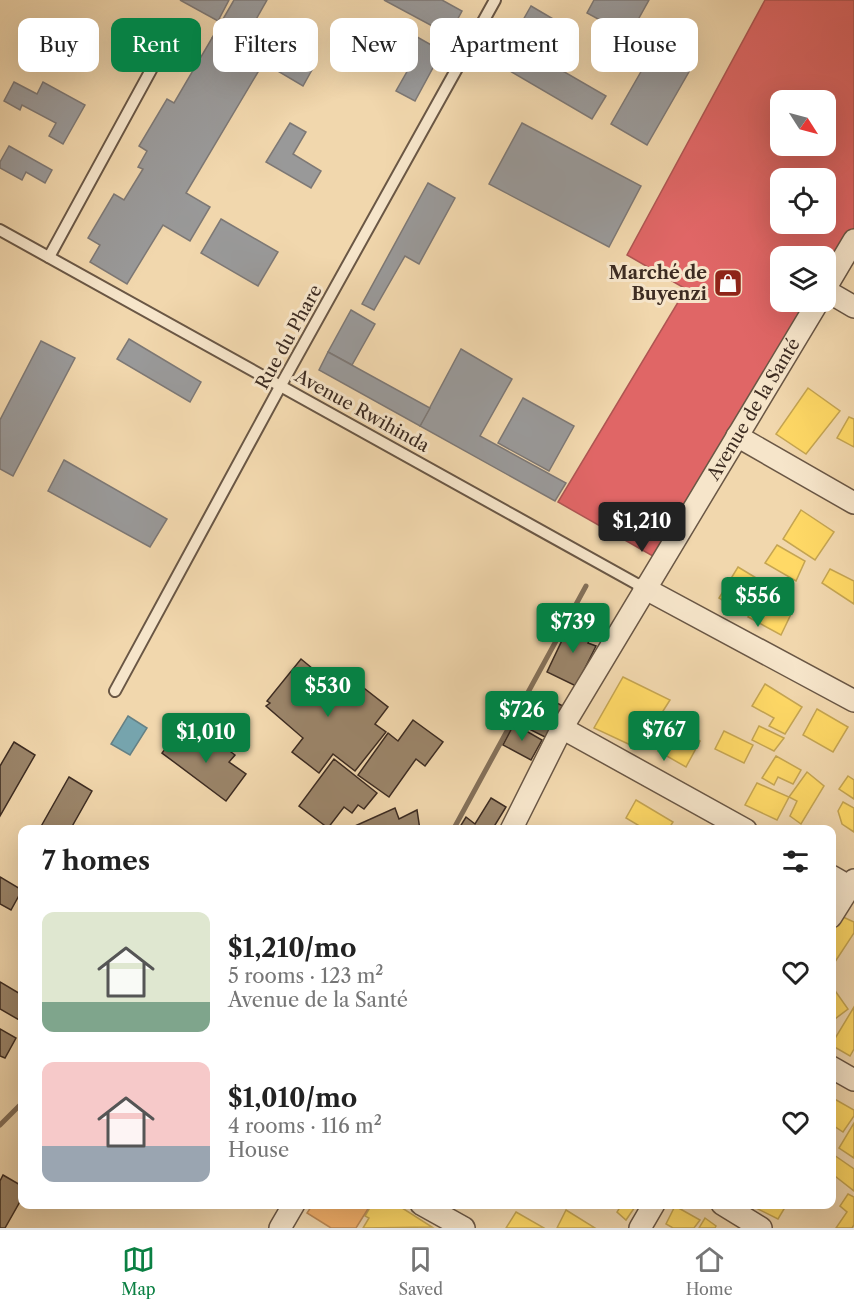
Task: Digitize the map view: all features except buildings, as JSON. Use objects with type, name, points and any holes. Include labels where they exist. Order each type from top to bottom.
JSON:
[{"type":"street","points":[[836,271],[854,240]]},
{"type":"street","points":[[836,296],[854,307]]},
{"type":"street","name":"Avenue de la Santé","points":[[513,825],[562,728],[644,588],[812,312]]},
{"type":"street","points":[[737,436],[854,503]]},
{"type":"street","points":[[644,588],[854,702]]},
{"type":"street","points":[[562,728],[737,825]]},
{"type":"street","points":[[836,878],[853,885],[836,910]]},
{"type":"street","points":[[836,1070],[854,1080]]},
{"type":"street","points":[[280,1228],[291,1209]]},
{"type":"street","points":[[430,1209],[464,1228]]},
{"type":"street","points":[[640,1228],[651,1209]]},
{"type":"street","points":[[730,1209],[761,1228]]},
{"type":"lane","name":"Rue du Phare","points":[[115,691],[281,385],[495,0]]},
{"type":"lane","points":[[49,257],[150,72]]},
{"type":"lane","name":"Avenue Rwihinda","points":[[0,230],[644,588]]},
{"type":"waterway","points":[[456,825],[586,586]]},
{"type":"waterway","points":[[0,1125],[18,1107]]},
{"type":"place","name":"Marché de Buyenzi","points":[[728,283]]}]
